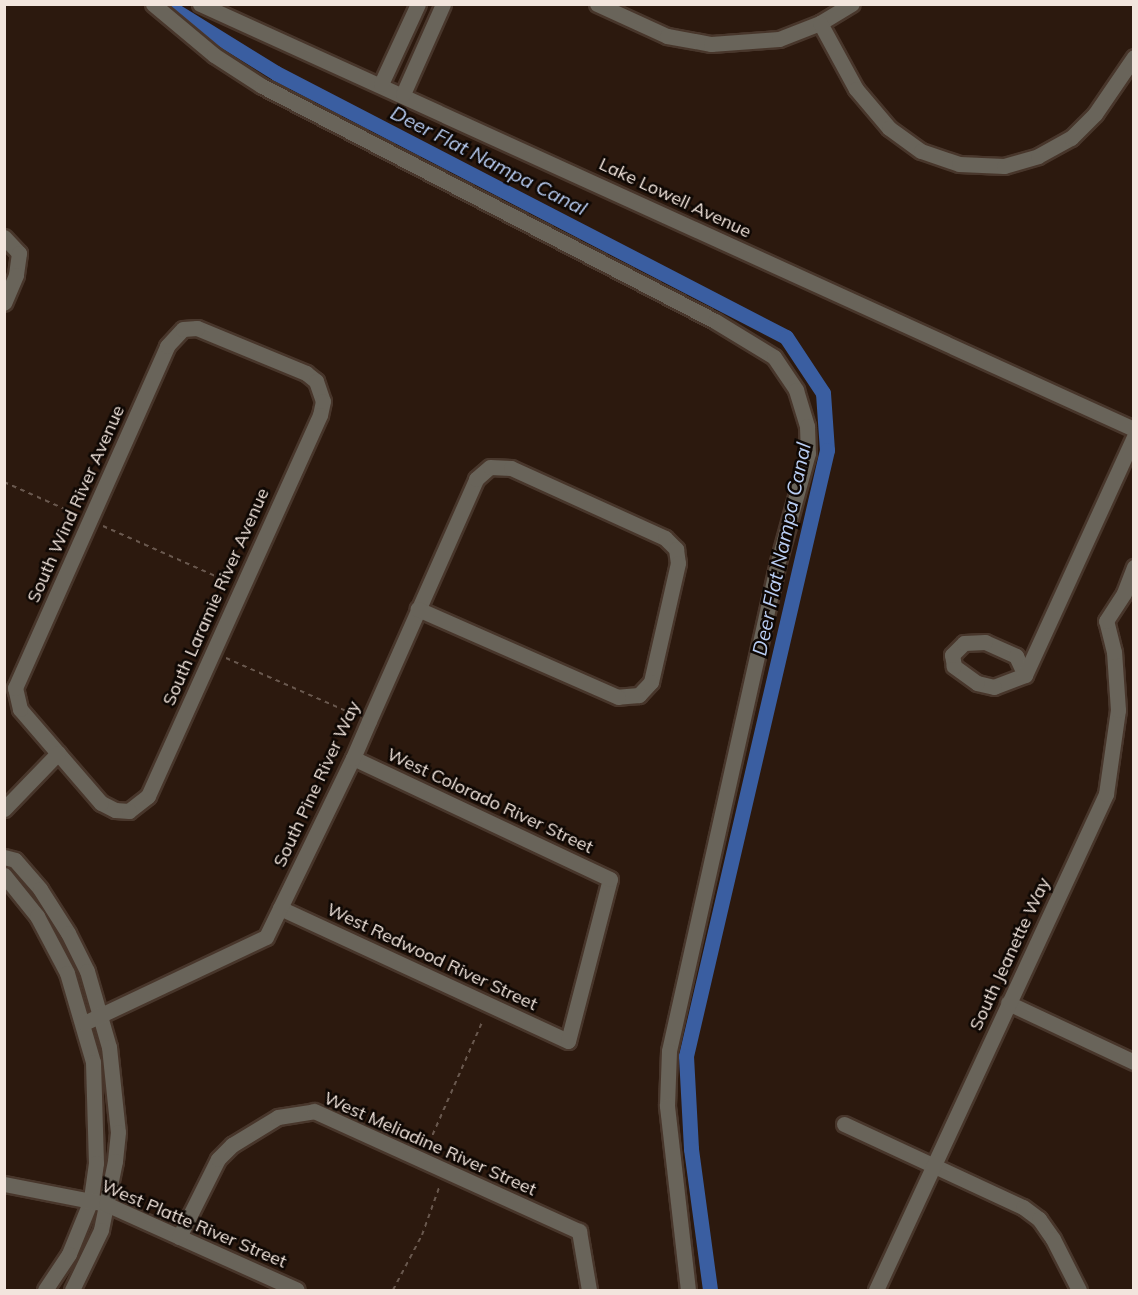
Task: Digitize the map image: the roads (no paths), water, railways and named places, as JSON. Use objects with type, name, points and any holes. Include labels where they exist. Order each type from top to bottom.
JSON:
[{"type":"street","points":[[153,4],[214,55],[262,86],[774,357],[796,390],[807,426],[808,453],[778,562],[669,1051],[667,1106],[688,1290]]},
{"type":"street","name":"Lake Lowell Avenue","points":[[201,4],[403,94],[1134,429]]},
{"type":"street","points":[[381,84],[418,4]]},
{"type":"street","points":[[403,94],[443,4]]},
{"type":"street","points":[[597,4],[667,36],[711,44],[779,39],[820,23],[852,4]]},
{"type":"street","points":[[820,23],[856,89],[889,128],[921,151],[959,164],[1004,166],[1038,156],[1071,138],[1095,114],[1134,57]]},
{"type":"street","points":[[4,237],[19,253],[16,275],[4,303]]},
{"type":"street","name":"South Wind River Avenue","points":[[58,753],[16,700],[15,688],[167,346],[183,329],[210,330],[306,373],[322,390]]},
{"type":"street","name":"South Laramie River Avenue","points":[[58,753],[100,803],[129,811],[148,796],[320,415],[322,390]]},
{"type":"street","points":[[1025,675],[1134,437]]},
{"type":"street","name":"South Pine River Way","points":[[84,1023],[102,1017],[266,937],[353,758],[418,609],[476,479],[490,467],[511,468],[665,538],[676,549],[678,563],[651,682],[639,695],[618,697],[418,609]]},
{"type":"street","name":"South Jeanette Way","points":[[876,1290],[1106,794],[1118,710],[1114,652],[1106,621],[1125,592],[1134,567]]},
{"type":"street","points":[[4,809],[58,753]]},
{"type":"street","name":"West Colorado River Street","points":[[353,758],[610,879],[568,1041]]},
{"type":"street","points":[[4,857],[15,860],[40,889],[68,933],[87,971],[102,1017],[114,1080],[118,1132],[98,1202],[69,1254],[45,1290]]},
{"type":"street","points":[[4,875],[37,916],[55,950],[84,1023],[93,1073],[101,1230],[72,1290]]},
{"type":"street","name":"West Redwood River Street","points":[[280,908],[568,1041]]},
{"type":"street","points":[[1008,1004],[1134,1062]]},
{"type":"street","name":"West Meliadine River Street","points":[[179,1237],[218,1159],[232,1145],[278,1117],[314,1111],[579,1231],[589,1290]]},
{"type":"street","points":[[844,1124],[934,1163],[1023,1207],[1039,1219],[1079,1290]]},
{"type":"street","name":"West Platte River Street","points":[[4,1184],[98,1202],[297,1290]]},
{"type":"waterway","name":"Deer Flat Nampa Canal","points":[[168,6],[276,73],[786,337],[823,393],[827,450],[686,1056],[691,1149],[710,1290]]}]
